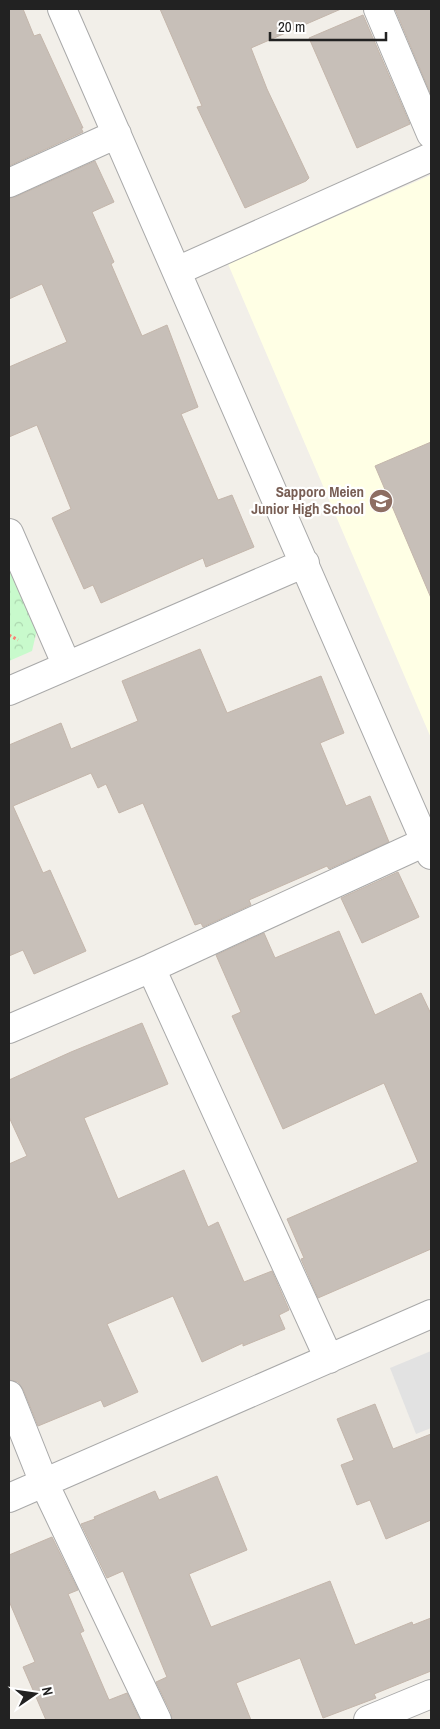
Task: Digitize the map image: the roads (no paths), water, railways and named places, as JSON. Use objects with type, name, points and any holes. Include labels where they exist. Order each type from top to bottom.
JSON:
[{"type":"street","points":[[9,1029],[428,848],[62,9]]},
{"type":"street","points":[[378,9],[431,134]]},
{"type":"street","points":[[9,183],[117,134]]},
{"type":"street","points":[[177,271],[431,158]]},
{"type":"street","points":[[9,533],[67,666]]},
{"type":"street","points":[[9,691],[305,563]]},
{"type":"street","points":[[151,968],[329,1359]]},
{"type":"street","points":[[9,1498],[431,1314]]},
{"type":"street","points":[[9,1396],[44,1483],[157,1720]]},
{"type":"street","points":[[368,1720],[431,1694]]},
{"type":"place","name":"Sapporo Meien Junior High School","points":[[381,501]]}]
